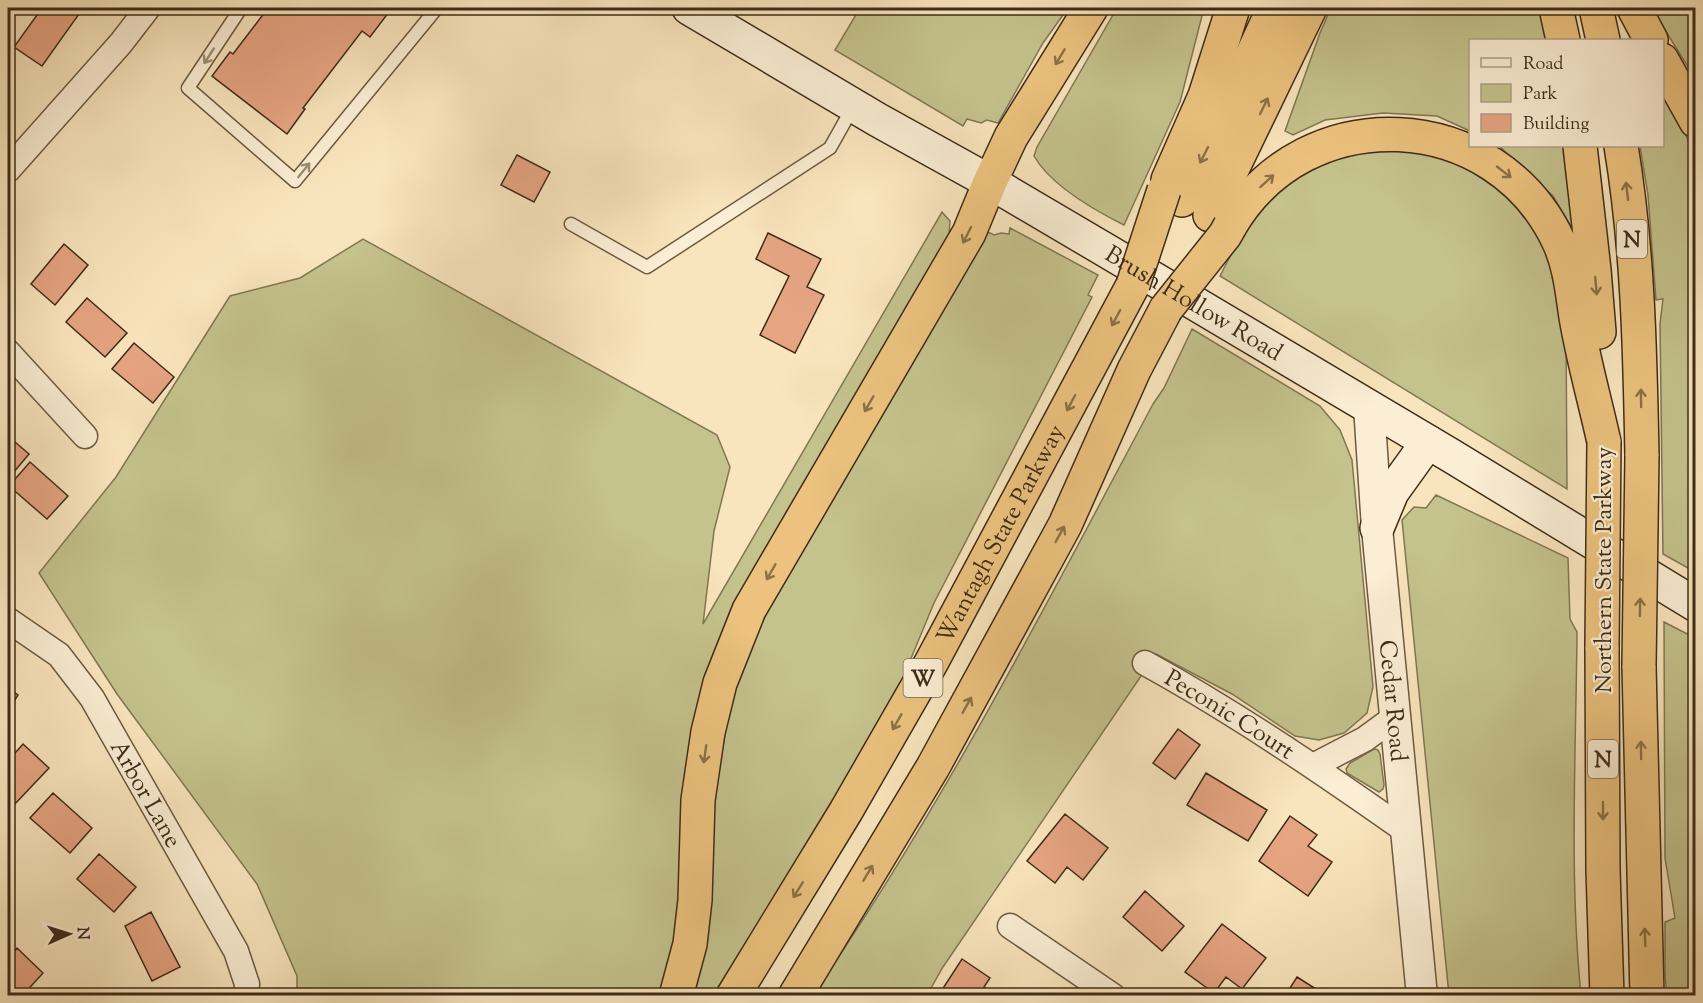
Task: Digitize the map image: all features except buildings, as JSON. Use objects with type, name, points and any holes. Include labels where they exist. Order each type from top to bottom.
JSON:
[{"type":"highway","points":[[676,996],[690,944],[695,900],[698,800],[708,732],[720,683],[749,610],[969,233],[1011,137],[1091,8]]},
{"type":"highway","points":[[1173,195],[1233,8]]},
{"type":"highway","points":[[1173,195],[1219,128],[1274,8]]},
{"type":"highway","points":[[1220,220],[1310,8]]},
{"type":"highway","points":[[1556,8],[1563,39]]},
{"type":"highway","points":[[1596,8],[1603,39]]},
{"type":"highway","points":[[1634,8],[1650,39]]},
{"type":"highway","points":[[1664,64],[1695,121]]},
{"type":"highway","points":[[1220,220],[1239,210],[1282,168],[1322,146],[1345,139],[1385,133],[1403,134],[1441,140],[1479,156],[1513,179],[1528,195],[1559,242],[1571,280],[1576,318],[1604,442]]},
{"type":"highway","name":"Northern State Parkway","points":[[1580,147],[1595,282],[1604,442],[1603,870],[1607,996]]},
{"type":"highway","name":"Northern State Parkway","points":[[1621,147],[1630,213],[1639,333],[1642,456],[1639,666],[1647,996]]},
{"type":"highway","name":"Wantagh State Parkway","points":[[733,996],[846,811],[931,663],[1133,285],[1173,195]]},
{"type":"highway","name":"Wantagh State Parkway","points":[[795,996],[933,767],[1065,525],[1134,370],[1166,309],[1225,235],[1220,220]]},
{"type":"highway","points":[[1594,996],[1603,870]]},
{"type":"main road","name":"Brush Hollow Road","points":[[689,8],[854,106],[990,182],[1369,406],[1695,605]]},
{"type":"main road","points":[[1377,528],[1392,492],[1428,442]]},
{"type":"street","points":[[8,170],[121,43],[148,8]]},
{"type":"street","points":[[8,352],[86,436]]},
{"type":"street","name":"Cedar Road","points":[[1369,406],[1377,528],[1422,996]]},
{"type":"street","name":"Arbor Lane","points":[[8,620],[59,655],[92,698],[236,951],[247,984],[246,996]]},
{"type":"street","name":"Peconic Court","points":[[1145,663],[1180,682],[1313,766],[1406,831]]},
{"type":"street","name":"Peconic Court","points":[[1313,766],[1365,739],[1395,717]]},
{"type":"street","points":[[1010,926],[1113,996]]},
{"type":"lane","points":[[241,8],[188,88],[295,181],[436,8]]},
{"type":"lane","points":[[571,224],[647,267],[830,148],[854,106]]},
{"type":"green space","points":[[860,8],[1068,8],[1043,43],[998,123],[987,120],[981,123],[967,119],[963,126],[835,50]]},
{"type":"green space","points":[[1117,8],[1204,8],[1180,102],[1124,225],[1062,187],[1034,156]]},
{"type":"green space","points":[[1331,8],[1542,8],[1550,39],[1469,39],[1469,131],[1437,116],[1383,113],[1325,120],[1293,135],[1285,131]]},
{"type":"green space","points":[[1651,8],[1695,8],[1695,78]]},
{"type":"green space","points":[[1664,85],[1695,156],[1695,572],[1663,554],[1660,324],[1663,299],[1656,300],[1648,195],[1640,147],[1664,147]]},
{"type":"green space","points":[[1397,143],[1461,156],[1522,203],[1560,267],[1552,277],[1566,323],[1567,489],[1220,276],[1244,229],[1271,193],[1335,155]]},
{"type":"green space","points":[[1500,147],[1567,147],[1580,242],[1553,196]]},
{"type":"green space","points":[[942,212],[950,221],[949,235],[721,639],[679,919],[661,995],[297,995],[297,976],[257,884],[117,694],[39,573],[116,477],[230,296],[300,278],[363,239],[717,435],[730,467],[714,531],[703,624]]},
{"type":"green space","points":[[1010,228],[1098,275],[1088,295],[1092,297],[934,603],[895,697],[748,943],[713,995],[691,996],[713,798],[734,685],[780,583],[988,232],[994,235],[1009,234]]},
{"type":"green space","points":[[1192,329],[1320,406],[1340,430],[1352,460],[1373,687],[1367,713],[1344,733],[1319,740],[1295,736],[1232,694],[1156,654],[943,967],[927,995],[812,996],[860,925],[949,779],[1073,555],[1153,404],[1164,388]]},
{"type":"green space","points":[[1436,495],[1568,558],[1570,619],[1577,632],[1574,859],[1581,995],[1449,995],[1402,520],[1414,507],[1426,508]]},
{"type":"green space","points":[[1664,622],[1695,638],[1695,995],[1667,995],[1665,976],[1665,922],[1675,918],[1665,858]]},
{"type":"green space","points":[[1374,749],[1380,754],[1384,785],[1379,792],[1347,773],[1346,769],[1350,763]]}]
